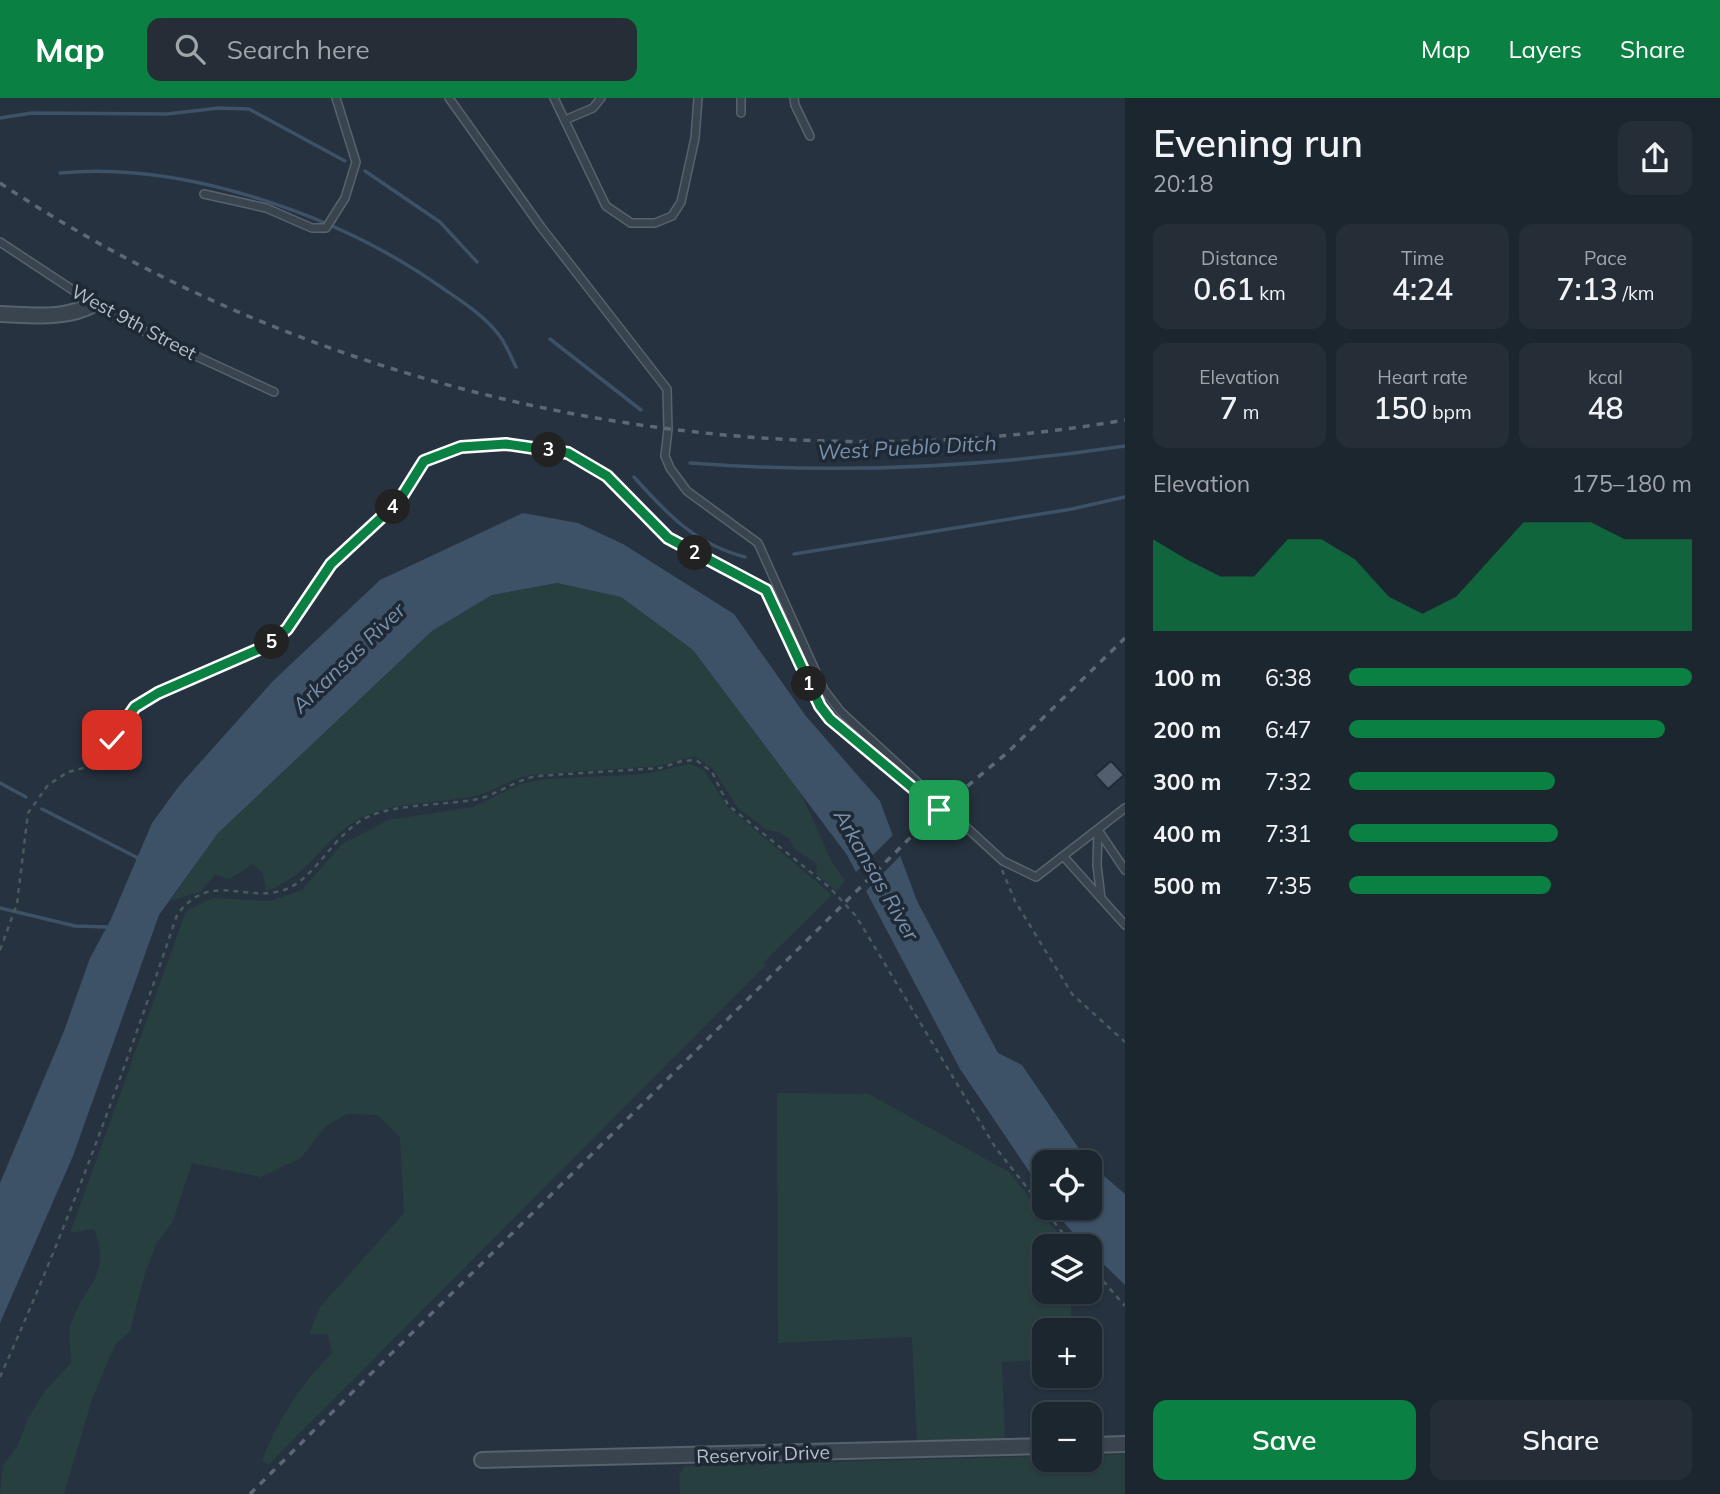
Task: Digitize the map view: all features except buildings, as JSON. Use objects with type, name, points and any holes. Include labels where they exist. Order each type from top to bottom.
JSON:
[{"type":"street","points":[[0,314],[78,313],[94,304]]},
{"type":"street","points":[[1102,1445],[1125,1444]]},
{"type":"street","name":"Reservoir Drive","points":[[482,1460],[1032,1446]]},
{"type":"lane","points":[[204,194],[266,208],[312,228],[327,228],[345,198],[356,162],[336,98]]},
{"type":"lane","points":[[450,98],[541,227],[667,389],[668,429],[665,456],[670,468],[687,491],[758,543],[770,564],[824,690],[841,712],[1003,861],[1036,877],[1125,808]]},
{"type":"lane","points":[[554,98],[606,206],[631,223],[655,223],[672,216],[681,202],[695,138],[698,98]]},
{"type":"lane","points":[[565,120],[593,108],[600,98]]},
{"type":"lane","points":[[741,98],[741,113]]},
{"type":"lane","points":[[794,98],[795,106],[810,136]]},
{"type":"lane","name":"West 9th Street","points":[[0,242],[94,304],[155,337],[274,392]]},
{"type":"lane","points":[[1098,830],[1125,870]]},
{"type":"lane","points":[[1098,830],[1097,865],[1101,898]]},
{"type":"lane","points":[[1064,857],[1125,925]]},
{"type":"path","points":[[0,950],[13,921],[17,904],[28,813],[48,785],[68,772],[99,764],[122,722],[135,707],[158,693],[266,646],[287,629],[340,554],[399,501],[424,461],[461,447],[506,444],[568,453],[607,476],[668,538],[766,590],[820,706],[830,719],[866,749]]},
{"type":"path","points":[[0,1377],[48,1270],[111,1108],[177,915],[187,901],[206,891],[223,888],[264,895],[287,889],[301,880],[343,832],[373,815],[481,798],[518,780],[537,776],[660,768],[696,760],[712,772],[729,805],[829,887],[856,916],[995,1147],[1064,1234]]},
{"type":"path","points":[[993,862],[1003,871],[1015,901],[1072,994],[1125,1042]]},
{"type":"path","points":[[1102,1280],[1125,1306]]},
{"type":"green space","points":[[557,583],[621,597],[693,650],[801,794],[832,862],[845,881],[836,891],[816,874],[817,864],[796,850],[788,838],[779,832],[767,830],[738,808],[713,769],[695,756],[658,766],[530,775],[475,796],[388,808],[349,825],[295,876],[266,891],[263,874],[253,864],[230,879],[215,875],[200,892],[170,901],[218,832],[432,631],[492,595]]},
{"type":"green space","points":[[689,764],[704,770],[728,807],[832,895],[764,962],[766,965],[268,1465],[262,1460],[283,1416],[310,1377],[332,1353],[328,1334],[309,1334],[320,1307],[404,1213],[400,1137],[377,1115],[347,1114],[326,1126],[301,1158],[261,1177],[192,1163],[173,1221],[156,1244],[130,1331],[115,1345],[92,1399],[64,1494],[0,1494],[3,1465],[18,1445],[28,1418],[44,1392],[71,1363],[71,1324],[94,1279],[100,1258],[94,1229],[70,1233],[186,911],[213,898],[270,901],[302,890],[342,844],[388,820],[473,807],[520,784],[546,779],[645,774]]},
{"type":"green space","points":[[777,1093],[869,1094],[1009,1172],[1032,1201],[1032,1220],[1047,1220],[1058,1234],[1032,1234],[1032,1304],[1071,1304],[1071,1318],[1032,1318],[1032,1361],[1002,1362],[1005,1442],[917,1444],[912,1337],[778,1343]]},
{"type":"green space","points":[[1125,1454],[1125,1494],[680,1494],[679,1474],[685,1466],[1032,1456],[1032,1472],[1102,1472],[1102,1455]]},
{"type":"water","name":"Arkansas River","points":[[523,513],[578,523],[623,544],[734,614],[805,715],[880,801],[917,901],[998,1053],[1022,1065],[1080,1150],[1032,1150],[1032,1176],[960,1069],[847,855],[693,650],[621,597],[557,583],[492,595],[432,631],[218,833],[159,915],[73,1156],[0,1323],[0,1183],[64,1031],[90,958],[111,919],[152,823],[179,786],[273,681],[380,580]]},
{"type":"water","points":[[1102,1174],[1125,1194],[1125,1285],[1102,1262],[1102,1234],[1074,1234],[1062,1220],[1102,1220]]},
{"type":"pier","points":[[895,833],[903,853],[863,894],[853,875]]},
{"type":"waterway","name":"West Pueblo Ditch","points":[[0,118],[32,113],[167,114],[219,108],[249,109],[345,161]]},
{"type":"waterway","name":"West Pueblo Ditch","points":[[365,171],[440,222],[477,262]]},
{"type":"waterway","points":[[60,173],[108,172],[158,176],[209,185],[260,199],[309,217],[401,261],[464,303],[499,335],[516,367]]},
{"type":"waterway","name":"West Pueblo Ditch","points":[[550,339],[641,410]]},
{"type":"waterway","name":"West Pueblo Ditch","points":[[690,463],[799,468],[908,467],[1017,459],[1125,446]]},
{"type":"waterway","points":[[634,477],[683,526],[711,544],[745,557]]},
{"type":"waterway","points":[[794,554],[1072,509],[1125,497]]},
{"type":"waterway","points":[[0,783],[26,797]]},
{"type":"waterway","points":[[42,809],[140,859]]},
{"type":"waterway","points":[[0,908],[75,926],[107,927]]},
{"type":"railway","points":[[0,183],[126,258],[259,320],[397,370],[540,407],[686,431],[833,441],[980,438],[1125,420]]},
{"type":"railway","points":[[250,1494],[934,814],[1007,753],[1125,638]]},
{"type":"route","points":[[112,740],[135,707],[158,693],[227,666],[266,646],[287,629],[331,564],[399,501],[412,476],[424,461],[461,447],[506,444],[568,453],[607,476],[668,538],[766,590],[820,706],[830,719],[939,810]]}]
